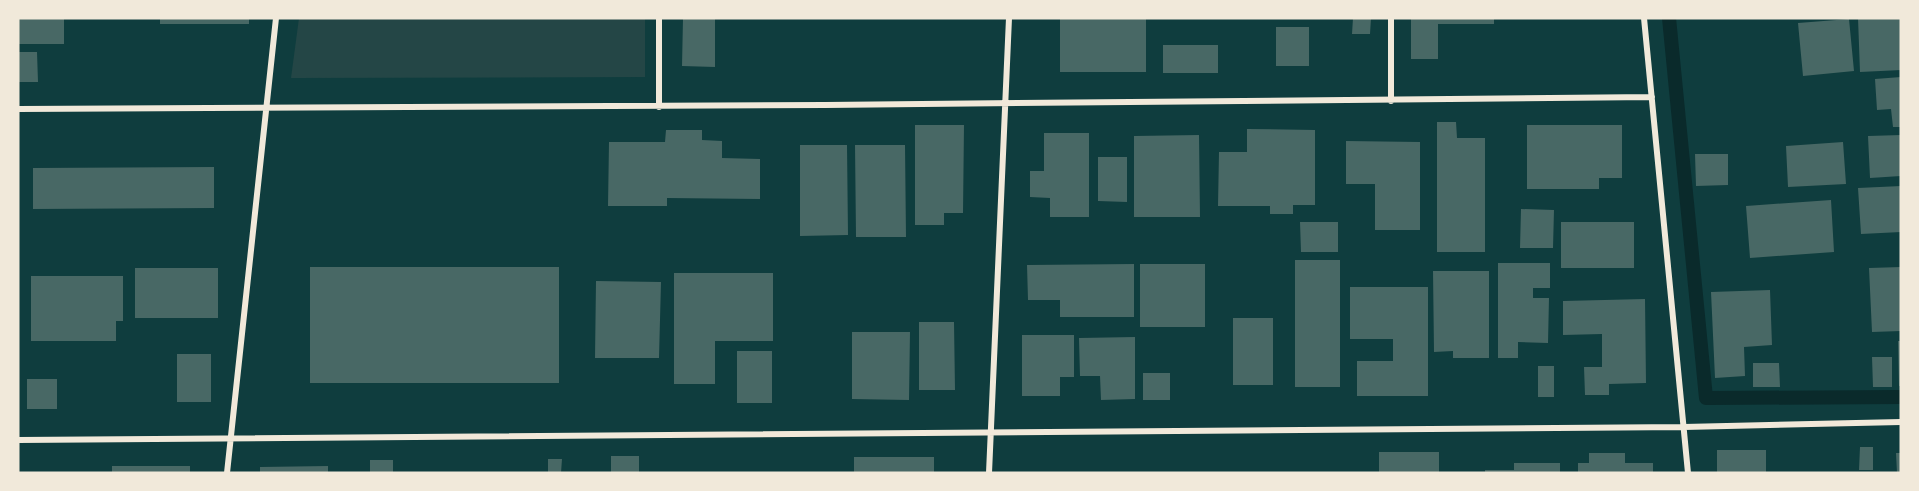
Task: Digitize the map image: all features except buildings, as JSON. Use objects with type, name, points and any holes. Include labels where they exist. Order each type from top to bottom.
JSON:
[{"type":"street","points":[[227,473],[276,18]]},
{"type":"street","points":[[659,18],[659,107]]},
{"type":"street","points":[[989,473],[1009,18]]},
{"type":"street","points":[[1391,18],[1391,101]]},
{"type":"street","points":[[1644,18],[1688,473]]},
{"type":"street","points":[[18,109],[659,107],[1652,97]]},
{"type":"street","points":[[18,440],[1684,427],[1901,422]]},
{"type":"shaded area","points":[[299,18],[645,18],[645,77],[291,78]]},
{"type":"waterway","points":[[1669,18],[1706,398],[1901,397]]}]
